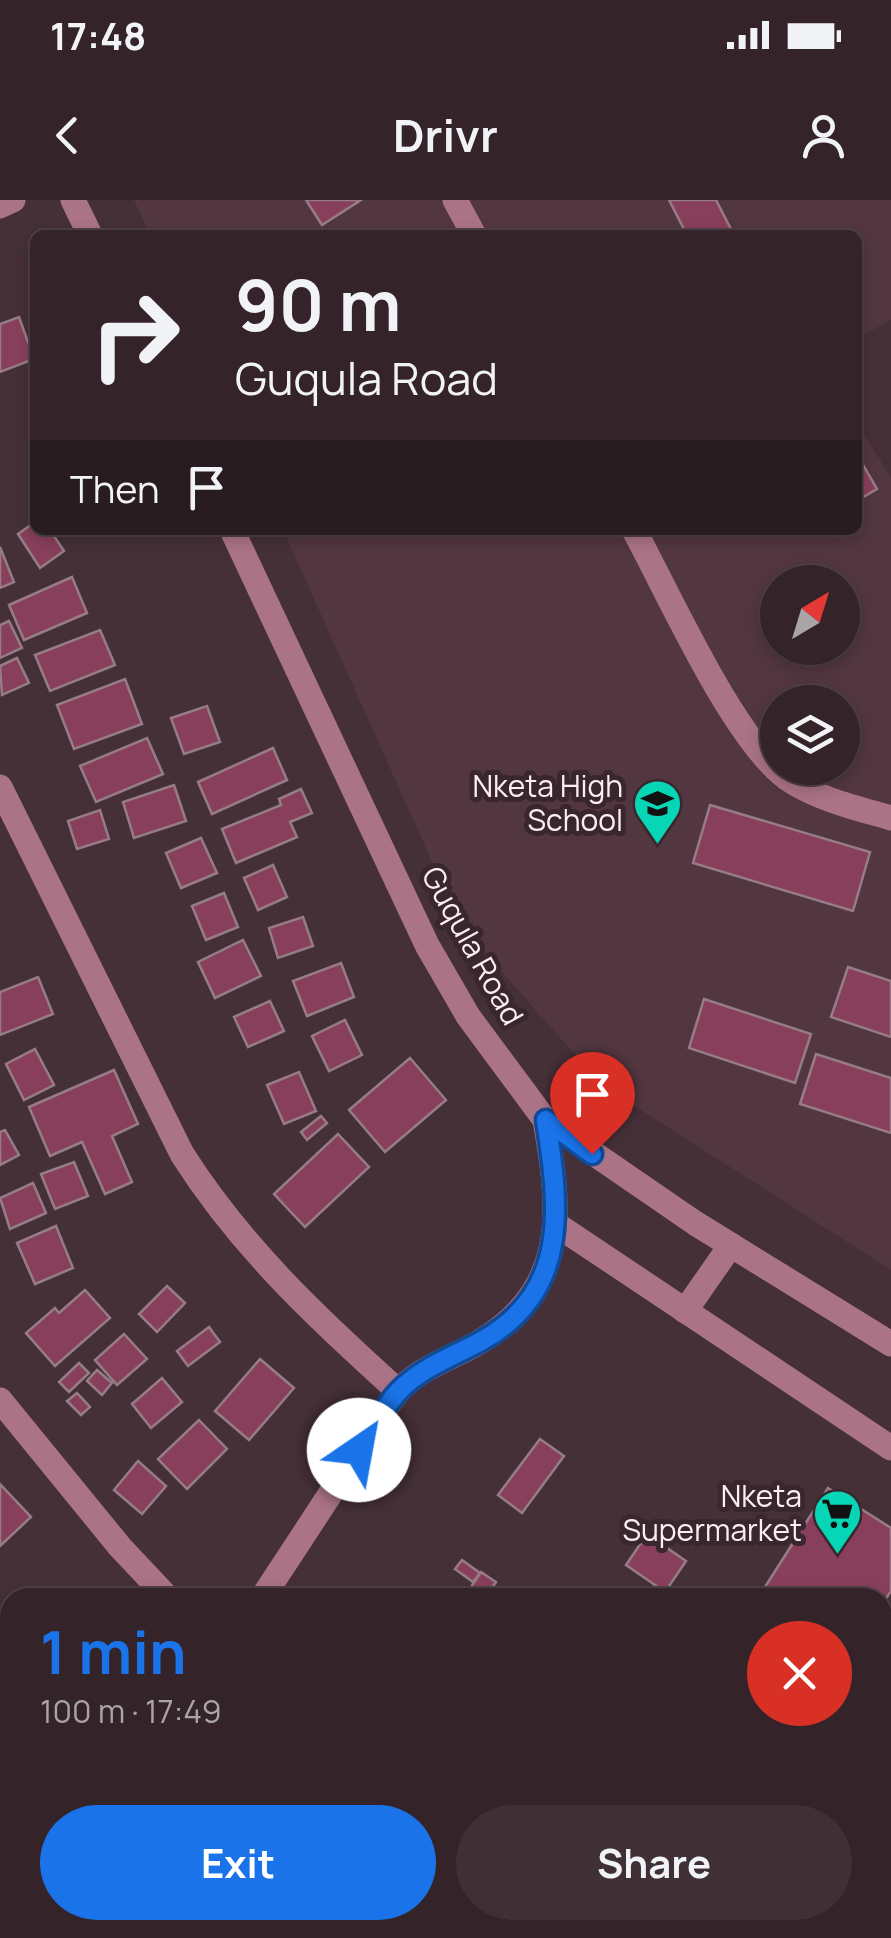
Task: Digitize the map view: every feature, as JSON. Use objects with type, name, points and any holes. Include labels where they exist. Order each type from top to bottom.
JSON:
[{"type":"street","points":[[0,206],[13,200]]},
{"type":"street","points":[[73,200],[88,230]]},
{"type":"street","points":[[455,200],[471,230]]},
{"type":"street","name":"Guqula Road","points":[[234,535],[428,945],[468,1016],[546,1120],[615,1171],[891,1344]]},
{"type":"street","points":[[637,535],[741,727],[766,760],[789,780],[821,796],[891,818]]},
{"type":"street","points":[[0,787],[198,1180],[244,1242],[292,1294],[398,1391]]},
{"type":"street","points":[[269,1588],[398,1391],[440,1360],[486,1338],[514,1316],[536,1287],[551,1260],[557,1225],[546,1120]]},
{"type":"street","points":[[557,1225],[891,1448]]},
{"type":"street","points":[[686,1311],[730,1244]]},
{"type":"street","points":[[0,1400],[120,1548],[158,1588]]},
{"type":"shaded area","points":[[134,200],[891,200],[891,320],[862,336],[862,230],[148,230]]},
{"type":"shaded area","name":"Nketa High School","points":[[862,431],[891,478],[891,1270],[603,1086],[461,926],[285,535],[862,535]]},
{"type":"building","points":[[306,200],[361,200],[322,225]]},
{"type":"building","points":[[669,200],[716,200],[731,230],[684,230]]},
{"type":"building","points":[[19,317],[30,348],[30,361],[0,372],[0,324]]},
{"type":"building","points":[[862,463],[877,489],[862,498]]},
{"type":"building","points":[[30,526],[30,535],[53,535],[64,551],[40,568],[18,534]]},
{"type":"building","points":[[0,547],[14,582],[0,588]]},
{"type":"building","points":[[72,577],[87,613],[24,640],[9,605]]},
{"type":"building","points":[[9,621],[22,648],[0,658],[0,625]]},
{"type":"building","points":[[100,630],[115,665],[50,691],[35,655]]},
{"type":"building","points":[[17,658],[29,683],[2,695],[0,666]]},
{"type":"building","points":[[125,679],[142,724],[74,749],[57,705]]},
{"type":"building","points":[[207,706],[220,742],[184,754],[171,718]]},
{"type":"building","points":[[147,738],[163,774],[96,802],[80,766]]},
{"type":"building","points":[[273,748],[287,780],[212,814],[198,782]]},
{"type":"building","points":[[174,785],[186,821],[134,838],[123,802]]},
{"type":"building","points":[[301,789],[312,813],[290,822],[297,837],[236,863],[222,829],[281,805],[279,799]]},
{"type":"building","points":[[710,805],[870,852],[853,911],[693,863]]},
{"type":"building","points":[[100,810],[109,839],[77,849],[68,821]]},
{"type":"building","points":[[201,838],[217,873],[181,888],[166,853]]},
{"type":"building","points":[[273,865],[287,897],[258,910],[244,878]]},
{"type":"building","points":[[224,893],[238,927],[206,940],[192,906]]},
{"type":"building","points":[[303,917],[313,946],[278,958],[269,928]]},
{"type":"building","points":[[243,940],[261,976],[215,998],[198,962]]},
{"type":"building","points":[[341,963],[354,997],[307,1016],[293,981]]},
{"type":"building","points":[[848,967],[891,981],[891,1037],[831,1017]]},
{"type":"building","points":[[38,977],[53,1014],[0,1035],[0,992]]},
{"type":"building","points":[[704,999],[811,1034],[795,1083],[689,1048]]},
{"type":"building","points":[[270,1001],[284,1031],[248,1047],[234,1017]]},
{"type":"building","points":[[345,1020],[362,1055],[329,1071],[312,1036]]},
{"type":"building","points":[[35,1049],[54,1085],[24,1100],[6,1064]]},
{"type":"building","points":[[816,1054],[891,1078],[891,1133],[800,1104]]},
{"type":"building","points":[[410,1058],[446,1100],[385,1152],[349,1110]]},
{"type":"building","points":[[114,1070],[138,1124],[112,1136],[132,1182],[105,1194],[82,1142],[50,1156],[29,1107]]},
{"type":"building","points":[[299,1072],[316,1111],[284,1124],[267,1085]]},
{"type":"building","points":[[321,1116],[327,1123],[307,1140],[301,1132]]},
{"type":"building","points":[[5,1130],[19,1155],[0,1165],[0,1132]]},
{"type":"building","points":[[338,1134],[369,1167],[305,1227],[274,1194]]},
{"type":"building","points":[[74,1162],[88,1196],[55,1209],[41,1174]]},
{"type":"building","points":[[33,1183],[46,1213],[10,1229],[0,1198]]},
{"type":"building","points":[[56,1226],[73,1268],[35,1284],[17,1243]]},
{"type":"building","points":[[167,1286],[185,1303],[157,1332],[139,1314]]},
{"type":"building","points":[[85,1290],[110,1318],[55,1366],[26,1333],[55,1308],[59,1313]]},
{"type":"building","points":[[209,1327],[220,1342],[188,1366],[177,1351]]},
{"type":"building","points":[[124,1334],[147,1359],[117,1385],[95,1360]]},
{"type":"building","points":[[260,1359],[294,1388],[249,1440],[215,1411]]},
{"type":"building","points":[[79,1363],[89,1373],[69,1392],[59,1382]]},
{"type":"building","points":[[97,1370],[112,1383],[102,1395],[87,1381]]},
{"type":"building","points":[[162,1378],[182,1402],[151,1428],[132,1404]]},
{"type":"building","points":[[77,1393],[90,1407],[81,1415],[67,1401]]},
{"type":"building","points":[[199,1420],[227,1449],[187,1489],[158,1459]]},
{"type":"building","points":[[540,1439],[564,1456],[522,1513],[498,1495]]},
{"type":"building","points":[[138,1461],[166,1486],[142,1514],[114,1490]]},
{"type":"building","points":[[0,1484],[31,1517],[0,1546]]},
{"type":"building","name":"Nketa Supermarket","points":[[828,1488],[891,1528],[891,1588],[765,1587]]},
{"type":"building","points":[[647,1534],[686,1561],[668,1588],[659,1588],[626,1565]]},
{"type":"building","points":[[462,1560],[480,1573],[473,1582],[455,1569]]},
{"type":"building","points":[[481,1572],[496,1582],[492,1588],[470,1588]]},
{"type":"place","name":"Nketa High School","points":[[658,846]]},
{"type":"place","name":"Nketa Supermarket","points":[[837,1556]]},
{"type":"route","points":[[359,1450],[398,1391],[440,1360],[486,1338],[514,1316],[536,1287],[551,1260],[557,1225],[546,1120],[592,1154]]}]
